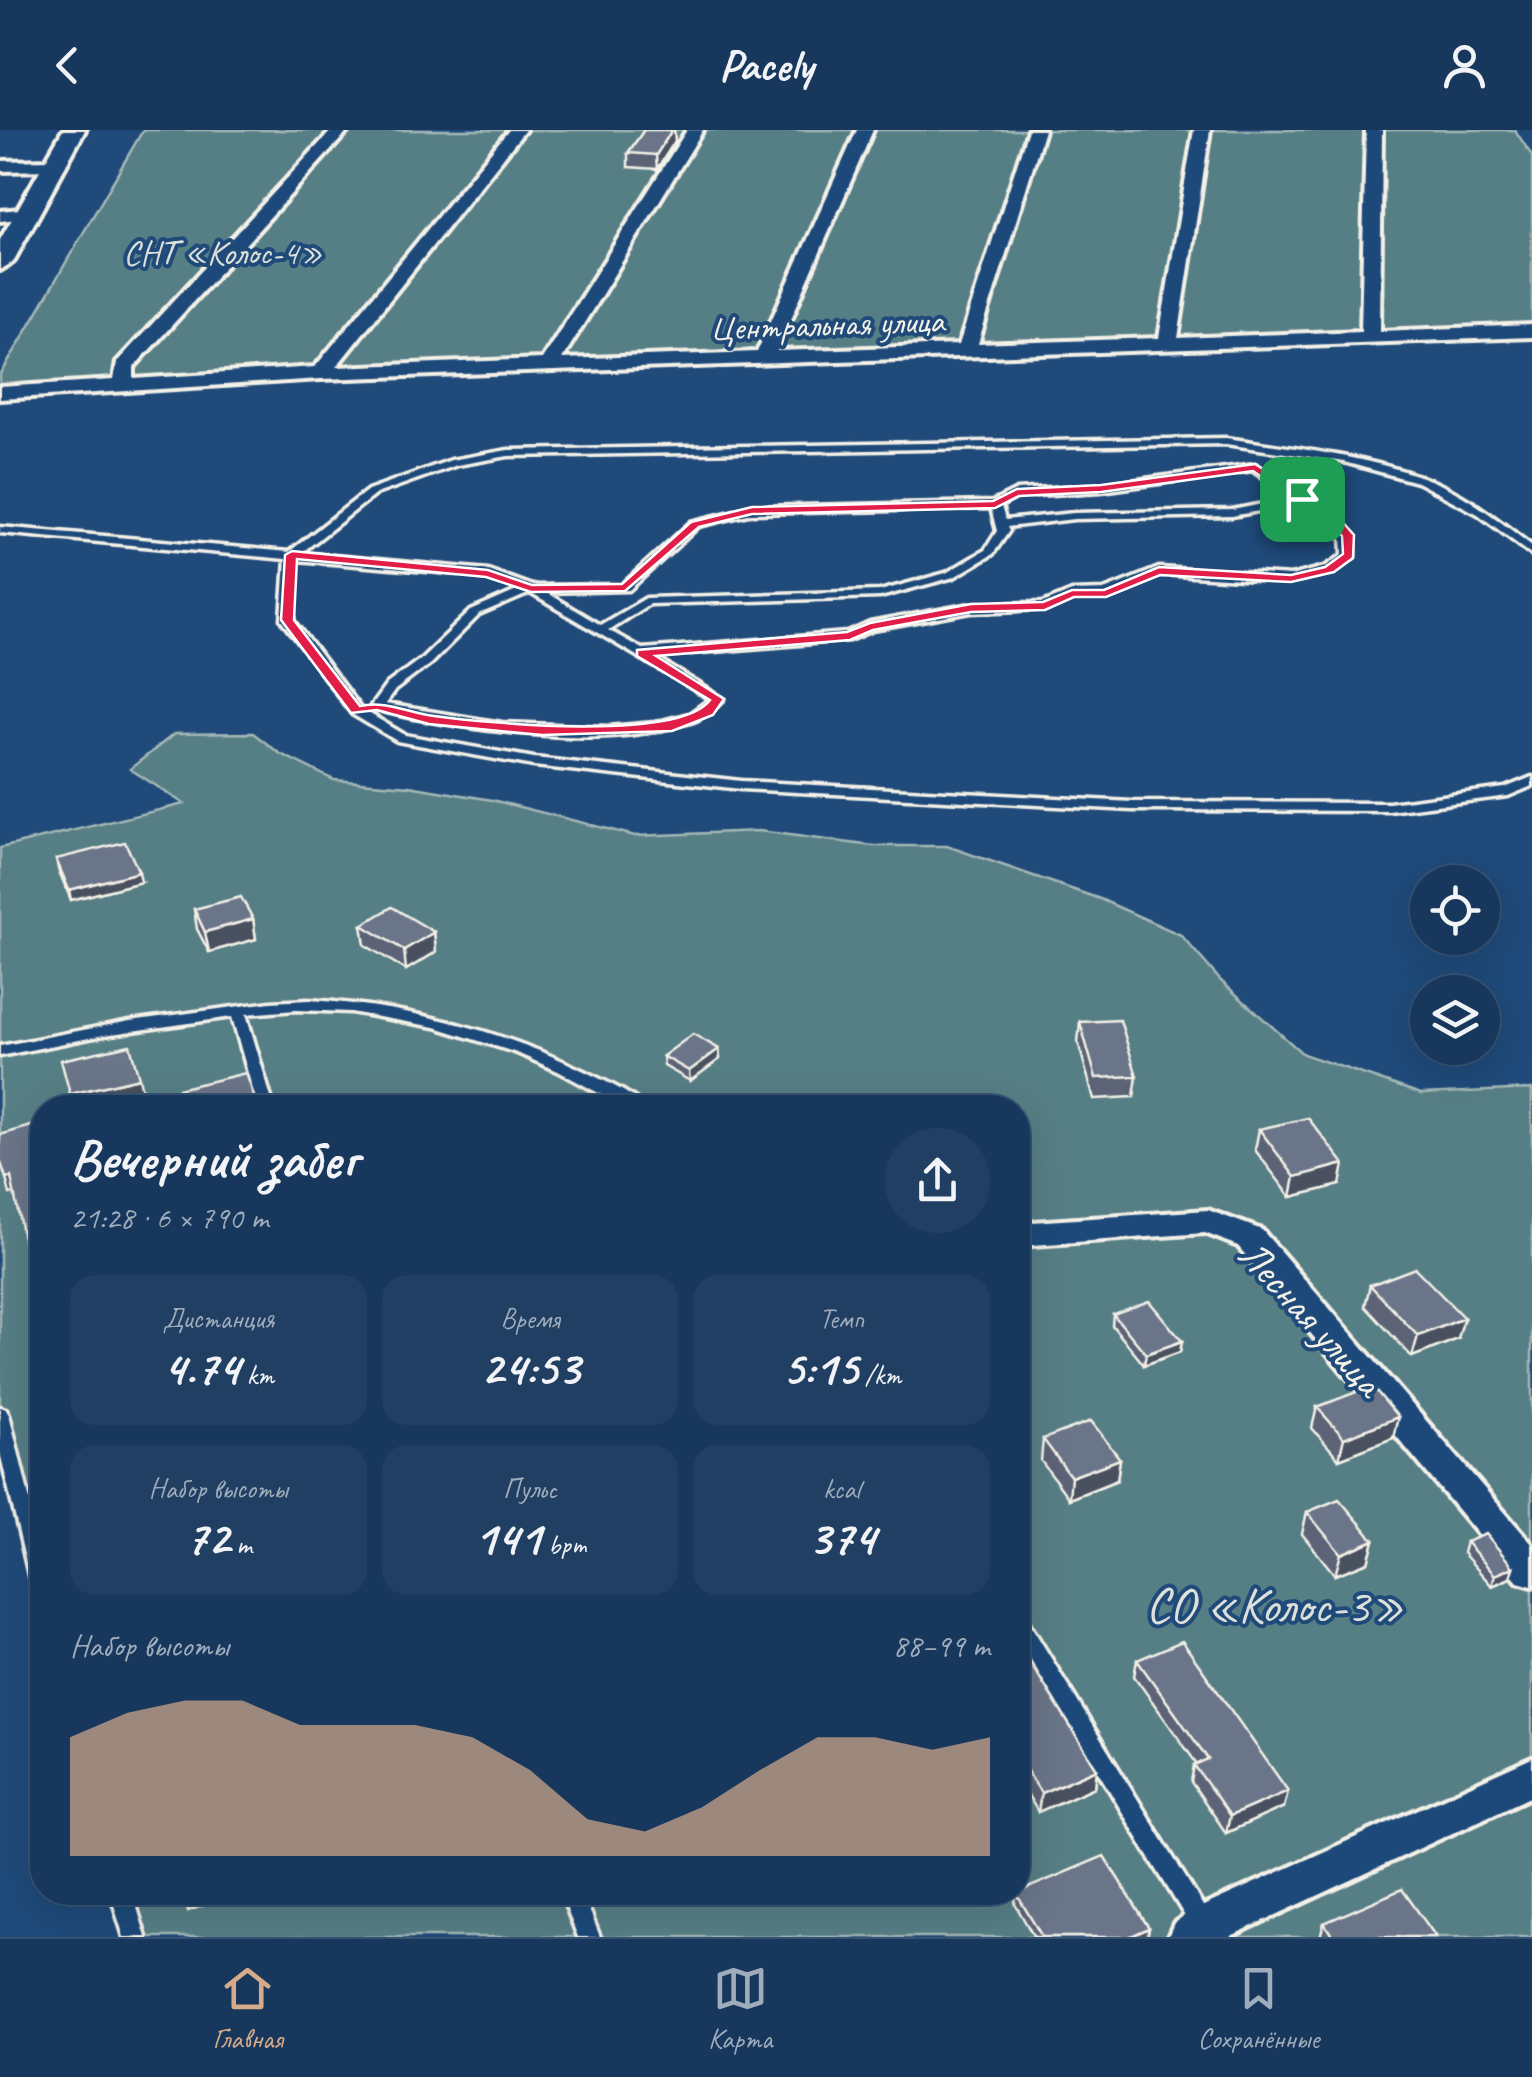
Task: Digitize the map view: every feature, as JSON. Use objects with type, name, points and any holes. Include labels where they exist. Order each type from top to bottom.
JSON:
[{"type":"street","points":[[0,262],[74,130]]},
{"type":"street","points":[[124,385],[124,366],[341,130]]},
{"type":"street","points":[[321,373],[517,130]]},
{"type":"street","points":[[548,366],[695,130]]},
{"type":"street","points":[[764,358],[865,130]]},
{"type":"street","points":[[966,352],[1036,130]]},
{"type":"street","points":[[1167,345],[1202,130]]},
{"type":"street","points":[[1370,335],[1374,130]]},
{"type":"street","points":[[0,166],[54,165]]},
{"type":"street","points":[[0,216],[30,213]]},
{"type":"street","name":"Центральная улица","points":[[0,393],[321,373],[1532,331]]},
{"type":"street","name":"Лесная улица","points":[[1030,1234],[1208,1221],[1250,1238],[1532,1571]]},
{"type":"street","points":[[1197,1932],[1532,1776]]},
{"type":"lane","points":[[1532,552],[1482,512],[1420,480],[1345,459],[1226,442],[508,453],[455,462],[372,492],[292,555],[288,620],[356,710],[402,738],[534,762],[760,786],[1132,806],[1389,807],[1508,792],[1532,781]]},
{"type":"lane","points":[[377,706],[390,688],[426,661],[475,613],[531,589],[625,588],[695,524],[752,510],[995,505],[1017,493],[1094,489],[1255,467],[1334,520],[1348,535],[1349,556],[1329,569],[1291,579],[1159,571],[1106,593],[1072,594],[1045,606],[971,608],[870,627],[850,636],[642,653]]},
{"type":"lane","points":[[1057,518],[1087,501],[1094,489]]},
{"type":"lane","points":[[1001,524],[1057,518],[1232,513],[1302,499]]},
{"type":"lane","points":[[600,629],[646,600],[880,594],[950,575],[989,552],[1003,531],[995,505]]},
{"type":"lane","points":[[0,530],[488,573],[531,589],[718,699],[708,712],[672,726],[542,730],[429,720],[377,706],[356,710]]},
{"type":"lane","points":[[0,1051],[82,1030],[308,1004],[406,1017],[495,1042],[592,1078],[619,1095]]},
{"type":"lane","points":[[238,1011],[262,1095]]},
{"type":"lane","points":[[0,1414],[30,1538]]},
{"type":"lane","points":[[1030,1643],[1197,1932]]},
{"type":"lane","points":[[125,1905],[135,1937]]},
{"type":"lane","points":[[576,1905],[589,1937]]},
{"type":"green space","name":"СНТ «Колос-4»","points":[[143,130],[1515,130],[1532,156],[1532,327],[1383,330],[0,389],[0,376]]},
{"type":"green space","name":"СО «Колос-3»","points":[[253,733],[279,753],[334,780],[409,786],[492,800],[635,836],[759,831],[873,846],[947,846],[1100,899],[1181,935],[1221,981],[1303,1054],[1421,1094],[1532,1089],[1532,1937],[132,1937],[123,1905],[1030,1905],[1030,1095],[30,1095],[30,1551],[0,1436],[0,848],[184,804],[130,769],[174,734]]},
{"type":"building","points":[[644,130],[672,130],[656,155],[628,153]]},
{"type":"building","points":[[125,842],[139,872],[69,890],[56,859]]},
{"type":"building","points":[[241,897],[253,919],[205,932],[194,909]]},
{"type":"building","points":[[392,907],[434,932],[404,950],[362,925]]},
{"type":"building","points":[[1120,1020],[1137,1076],[1096,1078],[1080,1022]]},
{"type":"building","points":[[693,1034],[719,1049],[689,1071],[663,1056]]},
{"type":"building","points":[[130,1045],[139,1078],[70,1094],[61,1060]]},
{"type":"building","points":[[246,1073],[254,1095],[180,1095],[178,1089]]},
{"type":"building","points":[[1308,1118],[1344,1164],[1295,1177],[1259,1129]]},
{"type":"building","points":[[30,1126],[30,1241],[24,1243],[11,1177],[6,1178],[0,1160],[0,1135]]},
{"type":"building","points":[[1415,1268],[1464,1318],[1418,1336],[1370,1285]]},
{"type":"building","points":[[1149,1301],[1182,1341],[1146,1354],[1113,1314]]},
{"type":"building","points":[[1372,1386],[1398,1417],[1344,1438],[1317,1407]]},
{"type":"building","points":[[1091,1421],[1120,1459],[1071,1477],[1043,1439]]},
{"type":"building","points":[[1339,1499],[1374,1540],[1341,1554],[1307,1512]]},
{"type":"building","points":[[1486,1534],[1513,1567],[1495,1575],[1466,1542]]},
{"type":"building","points":[[1182,1641],[1288,1791],[1230,1816],[1194,1765],[1208,1759],[1137,1660]]},
{"type":"building","points":[[1030,1662],[1097,1769],[1041,1793],[1030,1776]]},
{"type":"building","points":[[1104,1856],[1149,1928],[1129,1937],[1042,1937],[1023,1905],[1030,1905],[1030,1887]]},
{"type":"building","points":[[1402,1889],[1436,1937],[1333,1937],[1324,1923]]},
{"type":"route","points":[[1255,467],[1302,499],[1334,520],[1348,535],[1349,556],[1329,569],[1291,579],[1159,571],[1106,593],[1072,594],[1045,606],[971,608],[870,627],[850,636],[642,653],[718,699],[708,712],[672,726],[542,730],[429,720],[377,706],[356,710],[288,620],[292,555],[488,573],[531,589],[625,588],[695,524],[752,510],[995,505],[1017,493],[1101,488],[1255,467]]}]
